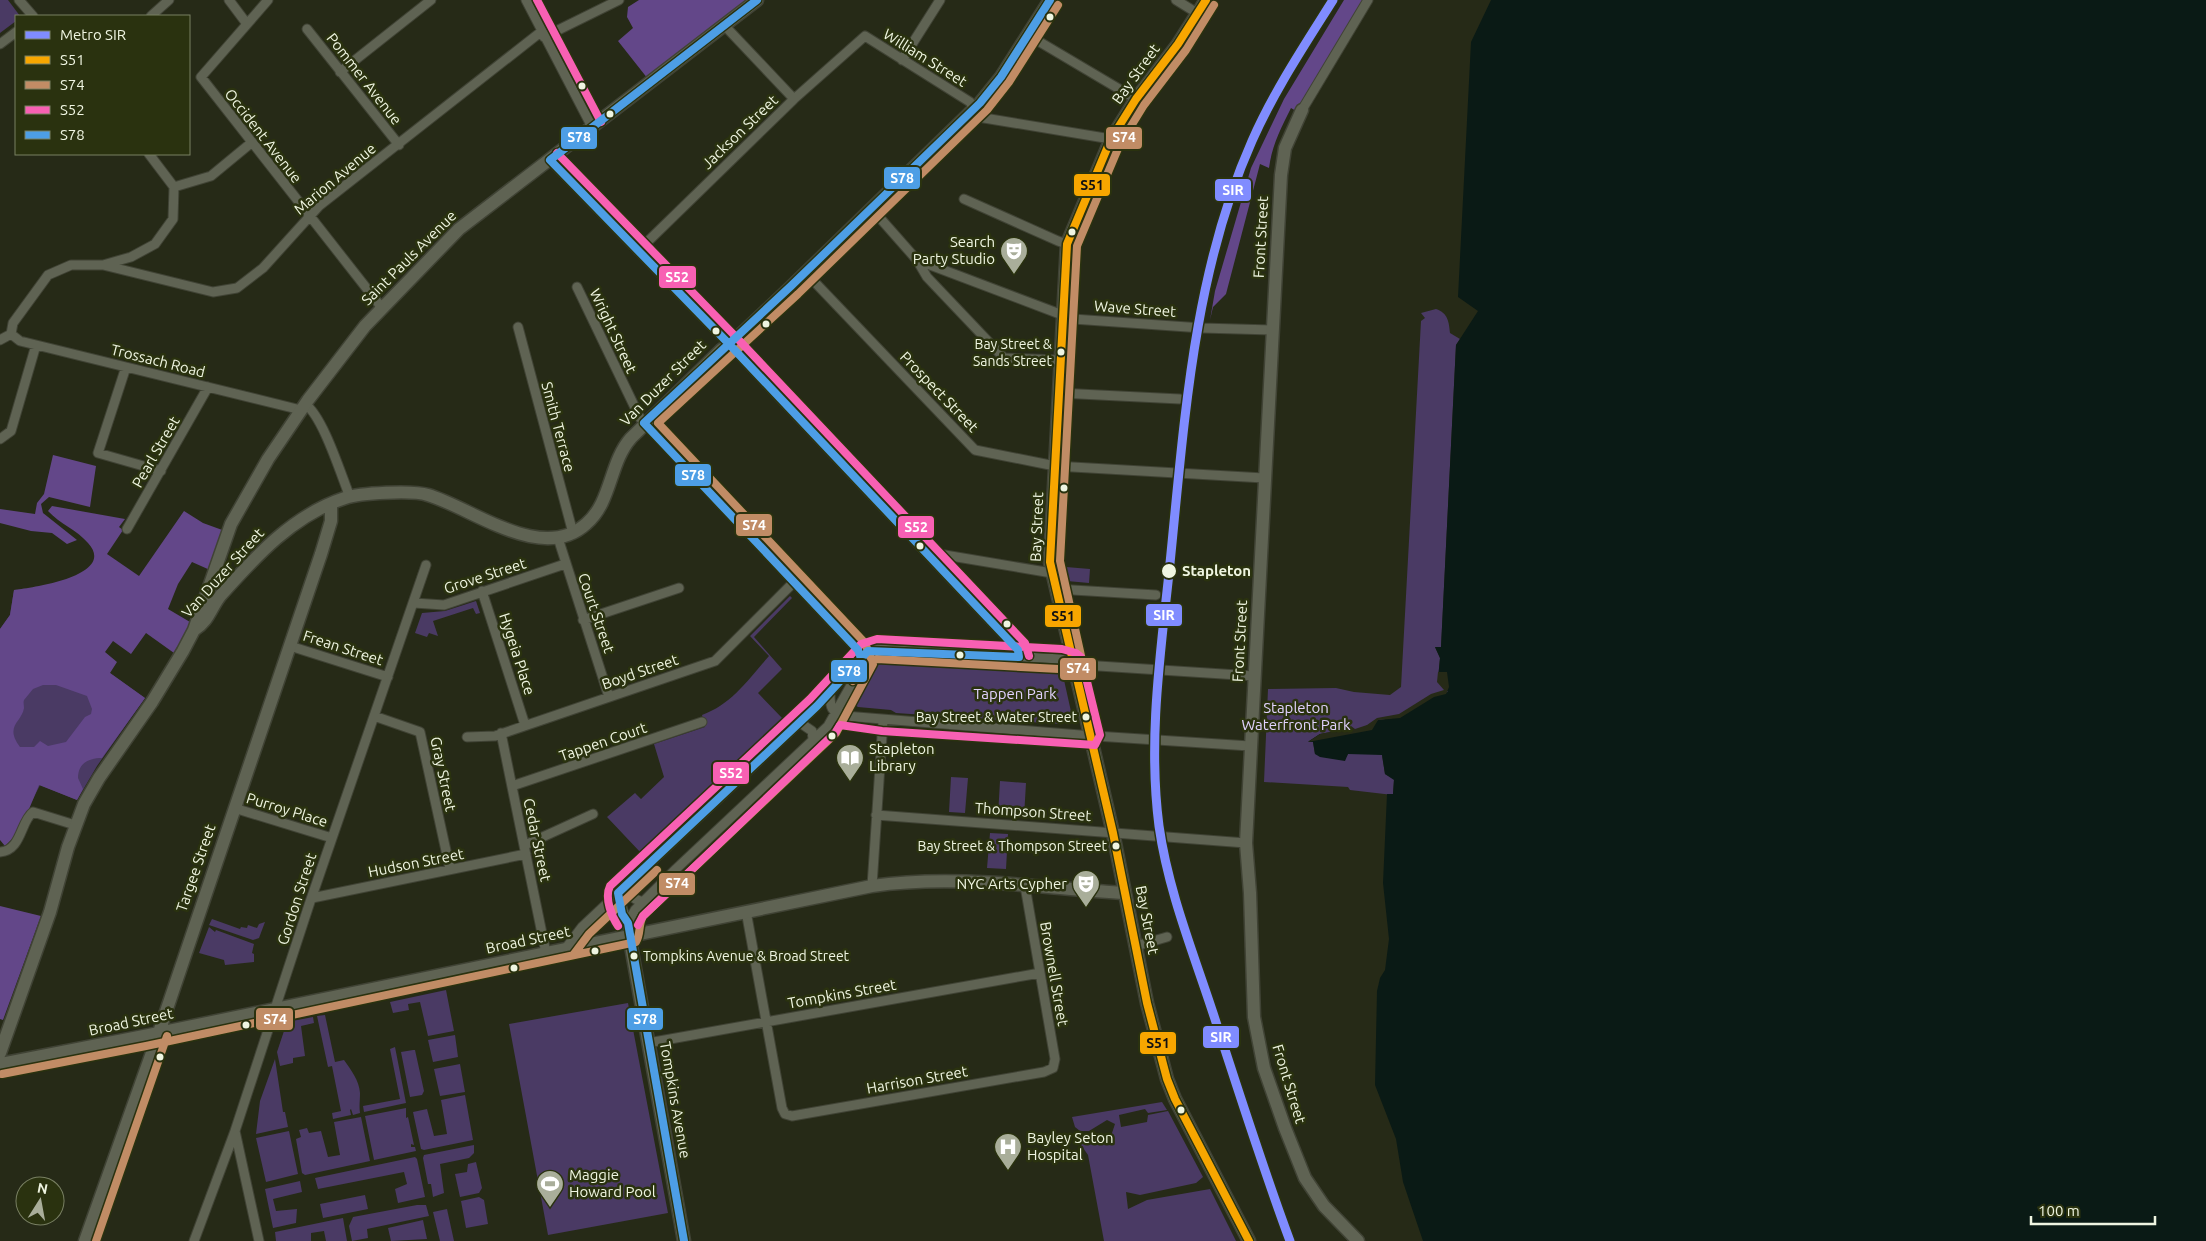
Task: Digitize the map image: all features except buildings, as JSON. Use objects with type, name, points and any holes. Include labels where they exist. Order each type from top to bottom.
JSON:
[{"type":"main road","name":"Saint Pauls Avenue","points":[[194,630],[231,524],[268,459],[303,407],[359,333],[459,229],[756,0]]},
{"type":"main road","name":"Van Duzer Street","points":[[0,1053],[50,912],[75,825],[94,785],[159,692],[194,630],[211,615],[223,593],[281,533],[331,504],[350,497],[422,493],[512,531],[546,538],[558,538],[573,533],[587,524],[597,512],[622,450],[644,423],[806,273],[974,109],[993,89],[1050,0]]},
{"type":"main road","name":"Bay Street","points":[[1206,0],[1178,44],[1136,99],[1111,139],[1067,244],[1050,562],[1072,662],[1114,833],[1147,1003],[1167,1079],[1175,1099],[1250,1241]]},
{"type":"main road","name":"Front Street","points":[[1302,110],[1288,138],[1282,159],[1264,478],[1246,843],[1250,893],[1254,1017],[1264,1068],[1285,1128],[1306,1178],[1324,1206],[1358,1241]]},
{"type":"main road","name":"Targee Street","points":[[85,1241],[290,646],[331,521],[331,504]]},
{"type":"main road","name":"Broad Street","points":[[0,1064],[546,953],[628,929],[746,911],[910,880],[946,880],[1125,893]]},
{"type":"main road","name":"Tompkins Avenue","points":[[628,929],[684,1241]]},
{"type":"street","points":[[19,0],[32,15]]},
{"type":"street","points":[[151,15],[169,0]]},
{"type":"street","points":[[229,0],[247,24],[268,0]]},
{"type":"street","points":[[340,72],[431,0]]},
{"type":"street","points":[[526,0],[592,127]]},
{"type":"street","name":"Marion Avenue","points":[[103,265],[213,292],[237,288],[263,268],[309,216],[543,34],[619,0]]},
{"type":"street","points":[[902,60],[940,0]]},
{"type":"street","points":[[1176,0],[1197,13]]},
{"type":"street","points":[[1302,110],[1368,0]]},
{"type":"street","name":"Occident Avenue","points":[[247,24],[202,73],[203,81],[382,308]]},
{"type":"street","points":[[724,26],[794,100]]},
{"type":"street","name":"Pommer Avenue","points":[[307,29],[399,145]]},
{"type":"street","points":[[0,44],[15,33]]},
{"type":"street","points":[[1028,35],[1136,99]]},
{"type":"street","name":"William Street","points":[[865,36],[965,99],[978,117],[1111,139]]},
{"type":"street","name":"Jackson Street","points":[[638,250],[794,100],[865,36]]},
{"type":"street","points":[[174,187],[211,176],[251,143]]},
{"type":"street","points":[[0,340],[11,334],[13,323],[48,276],[71,265],[103,265],[130,257],[155,244],[173,219],[174,187],[150,155]]},
{"type":"street","points":[[550,160],[927,552],[1018,650],[1019,657]]},
{"type":"street","points":[[964,199],[1058,242],[1067,244]]},
{"type":"street","points":[[872,209],[917,260],[927,276],[1004,358],[1060,360]]},
{"type":"street","name":"Wave Street","points":[[917,260],[1063,316],[1202,328],[1272,330]]},
{"type":"street","name":"Prospect Street","points":[[806,273],[975,450],[1055,466],[1264,478]]},
{"type":"street","name":"Wright Street","points":[[577,287],[630,400],[644,423],[862,656]]},
{"type":"street","name":"Smith Terrace","points":[[518,327],[573,533]]},
{"type":"street","name":"Trossach Road","points":[[11,334],[18,340],[36,345],[208,387],[303,407]]},
{"type":"street","points":[[0,439],[11,431],[36,345]]},
{"type":"street","points":[[126,367],[98,453],[161,472]]},
{"type":"street","name":"Pearl Street","points":[[126,529],[161,472],[208,387]]},
{"type":"street","points":[[1058,393],[1180,400]]},
{"type":"street","points":[[303,407],[312,409],[320,422],[350,497]]},
{"type":"street","name":"Court Street","points":[[558,538],[609,697]]},
{"type":"street","points":[[927,552],[1052,573]]},
{"type":"street","name":"Grove Street","points":[[414,603],[444,605],[565,564]]},
{"type":"street","name":"Gordon Street","points":[[194,1241],[235,1131],[332,838],[426,565]]},
{"type":"street","name":"Boyd Street","points":[[467,737],[494,736],[715,661],[793,583]]},
{"type":"street","points":[[583,620],[679,588]]},
{"type":"street","points":[[1056,589],[1156,595]]},
{"type":"street","name":"Hygeia Place","points":[[482,591],[526,725]]},
{"type":"street","name":"Frean Street","points":[[290,646],[388,677]]},
{"type":"street","points":[[566,948],[582,927],[830,693],[868,651],[876,649],[1061,659],[1083,665],[1254,676]]},
{"type":"street","points":[[628,929],[635,910],[828,726],[863,664],[862,656]]},
{"type":"street","points":[[830,693],[830,704],[835,714]]},
{"type":"street","points":[[835,714],[883,721],[1250,746]]},
{"type":"street","name":"Gray Street","points":[[374,716],[420,732],[450,870]]},
{"type":"street","points":[[872,886],[883,721]]},
{"type":"street","name":"Tappen Court","points":[[512,786],[702,722]]},
{"type":"street","points":[[799,722],[809,728],[813,739]]},
{"type":"street","name":"Cedar Street","points":[[501,733],[546,953]]},
{"type":"street","name":"Purroy Place","points":[[234,808],[332,838]]},
{"type":"street","points":[[0,852],[7,851],[16,842],[33,812],[75,825]]},
{"type":"street","name":"Hudson Street","points":[[312,898],[450,870],[525,849],[593,814]]},
{"type":"street","name":"Thompson Street","points":[[876,815],[1246,843]]},
{"type":"street","points":[[627,886],[628,894],[634,899],[643,902]]},
{"type":"street","name":"Brownell Street","points":[[1025,886],[1055,1060],[1053,1068]]},
{"type":"street","points":[[618,893],[622,914],[628,929]]},
{"type":"street","points":[[746,911],[766,1021]]},
{"type":"street","points":[[1136,946],[1167,937]]},
{"type":"street","name":"Tompkins Street","points":[[648,1043],[1040,972]]},
{"type":"street","name":"Harrison Street","points":[[766,1021],[785,1114],[794,1116],[1044,1072],[1053,1068]]},
{"type":"street","points":[[235,1131],[259,1241]]},
{"type":"green space","points":[[0,0],[8,0],[19,15],[15,15],[15,22],[0,33]]},
{"type":"green space","name":"Stapleton Waterfront Park","points":[[1436,309],[1445,315],[1450,333],[1460,339],[1456,345],[1441,648],[1435,647],[1440,658],[1438,679],[1448,692],[1432,696],[1394,718],[1400,718],[1434,697],[1446,694],[1441,732],[1374,727],[1376,721],[1368,727],[1354,732],[1351,728],[1320,734],[1309,741],[1313,742],[1315,754],[1346,757],[1348,754],[1357,754],[1355,733],[1372,730],[1414,736],[1407,759],[1394,754],[1382,755],[1385,774],[1394,779],[1393,795],[1350,790],[1348,787],[1264,782],[1268,689],[1336,688],[1354,692],[1390,695],[1401,687],[1421,321],[1425,318],[1421,313]]},
{"type":"green space","points":[[1066,567],[1090,569],[1089,583],[1067,581]]},
{"type":"green space","points":[[14,590],[110,673],[145,698],[97,766],[77,800],[40,785],[32,801],[3,801],[0,629],[10,615]]},
{"type":"green space","points":[[790,596],[792,598],[754,637],[782,669],[758,693],[783,719],[641,853],[607,817],[635,793],[641,799],[664,777],[654,744],[705,727],[702,715],[712,711],[731,698],[769,656],[750,636]]},
{"type":"green space","points":[[476,601],[480,613],[476,614],[473,608],[433,621],[438,636],[429,633],[427,637],[415,633],[422,613],[445,611]]},
{"type":"green space","name":"Tappen Park","points":[[877,659],[1062,671],[1072,716],[1060,724],[896,713],[891,710],[858,707],[855,705],[855,696]]},
{"type":"green space","points":[[951,777],[968,778],[965,813],[949,812]]},
{"type":"green space","points":[[1000,781],[1026,783],[1024,817],[998,816]]},
{"type":"green space","points":[[990,833],[1008,834],[1006,869],[987,868]]},
{"type":"green space","points":[[212,919],[240,929],[241,927],[247,928],[248,925],[257,928],[259,924],[265,922],[259,938],[253,940],[209,925]]},
{"type":"green space","points":[[209,927],[215,932],[216,930],[254,944],[252,953],[254,954],[254,962],[225,965],[224,960],[199,953]]},
{"type":"green space","points":[[446,990],[454,1031],[428,1036],[420,1002],[408,1004],[409,1010],[393,1013],[390,1002]]},
{"type":"green space","points":[[628,1003],[668,1213],[548,1235],[509,1024]]},
{"type":"green space","points":[[325,1015],[335,1062],[344,1060],[356,1079],[360,1093],[360,1113],[353,1115],[351,1109],[351,1115],[333,1119],[332,1113],[341,1111],[332,1066],[328,1067],[317,1016]]},
{"type":"green space","points":[[313,1017],[314,1023],[301,1026],[305,1056],[293,1058],[293,1063],[280,1066],[277,1052],[287,1022]]},
{"type":"green space","points":[[455,1035],[458,1057],[433,1062],[428,1040]]},
{"type":"green space","points":[[395,1047],[406,1103],[364,1112],[363,1106],[400,1099],[390,1049]]},
{"type":"green space","points":[[415,1050],[424,1091],[422,1095],[410,1097],[401,1052]]},
{"type":"green space","points":[[275,1059],[283,1112],[285,1112],[288,1127],[256,1134],[260,1101]]},
{"type":"green space","points":[[460,1064],[465,1092],[440,1096],[434,1069]]},
{"type":"green space","points":[[465,1095],[473,1140],[421,1149],[413,1112],[427,1109],[434,1136],[447,1134],[441,1100]]},
{"type":"green space","points":[[1162,1102],[1167,1110],[1148,1113],[1145,1109],[1119,1115],[1121,1127],[1147,1122],[1148,1115],[1168,1111],[1203,1177],[1196,1183],[1140,1195],[1126,1192],[1128,1209],[1147,1200],[1210,1189],[1236,1241],[1104,1241],[1088,1155],[1079,1142],[1083,1136],[1098,1134],[1111,1136],[1115,1124],[1107,1120],[1089,1131],[1080,1131],[1075,1127],[1072,1117]]},
{"type":"green space","points":[[406,1108],[406,1118],[408,1117],[414,1145],[411,1144],[411,1147],[415,1147],[416,1151],[374,1160],[365,1116]]},
{"type":"green space","points":[[361,1117],[370,1161],[305,1175],[302,1173],[296,1139],[301,1137],[299,1130],[307,1128],[309,1133],[321,1131],[328,1157],[340,1155],[334,1122]]},
{"type":"green space","points":[[289,1131],[298,1174],[266,1182],[256,1138]]},
{"type":"green space","points":[[474,1145],[474,1153],[469,1158],[440,1164],[444,1193],[433,1197],[431,1184],[428,1184],[424,1155]]},
{"type":"green space","points":[[415,1157],[425,1197],[398,1203],[395,1189],[407,1184],[404,1172],[318,1189],[315,1178]]},
{"type":"green space","points":[[476,1162],[482,1188],[479,1193],[460,1197],[455,1174],[467,1172],[468,1164]]},
{"type":"green space","points":[[300,1181],[302,1192],[273,1199],[276,1211],[297,1209],[296,1223],[273,1228],[265,1189]]},
{"type":"green space","points":[[365,1195],[368,1209],[323,1218],[320,1204]]},
{"type":"green space","points":[[479,1197],[484,1200],[488,1224],[466,1228],[461,1201]]},
{"type":"green space","points":[[426,1205],[429,1216],[367,1229],[368,1238],[352,1241],[349,1226],[353,1217]]},
{"type":"green space","points":[[447,1209],[454,1241],[440,1241],[433,1212]]},
{"type":"green space","points":[[343,1218],[347,1241],[326,1241],[324,1231],[311,1233],[311,1241],[276,1241],[275,1232]]},
{"type":"green space","points":[[423,1220],[427,1239],[391,1241],[388,1228]]},
{"type":"shaded area","points":[[639,0],[752,0],[648,79],[618,41],[633,28],[627,17],[628,7]]},
{"type":"shaded area","points":[[1344,0],[1363,0],[1296,111],[1291,108],[1280,130],[1269,168],[1260,164],[1226,294],[1213,307],[1210,320],[1215,291],[1251,168],[1284,99]]},
{"type":"shaded area","points":[[1491,0],[2206,0],[2206,1241],[1423,1241],[1403,1182],[1396,1139],[1375,1085],[1377,991],[1380,978],[1385,970],[1389,939],[1383,883],[1387,794],[1393,794],[1394,780],[1385,774],[1382,755],[1348,754],[1345,761],[1320,757],[1315,754],[1313,742],[1308,742],[1320,734],[1354,732],[1378,720],[1400,717],[1432,696],[1448,692],[1438,679],[1440,658],[1435,647],[1441,647],[1456,345],[1478,311],[1458,297],[1471,42]]},
{"type":"shaded area","points":[[53,455],[96,466],[90,507],[49,497],[41,504],[43,513],[77,540],[67,544],[52,533],[31,531],[0,523],[0,509],[35,514],[37,503],[44,494]]},
{"type":"shaded area","points":[[52,506],[125,519],[119,527],[123,530],[107,554],[139,576],[184,511],[203,523],[225,531],[210,570],[192,562],[178,584],[168,609],[190,622],[189,630],[174,653],[146,633],[131,654],[113,641],[105,652],[117,662],[110,673],[145,698],[102,758],[89,760],[82,765],[78,778],[83,789],[77,800],[39,785],[20,831],[5,846],[0,840],[0,629],[10,615],[14,590],[69,578],[82,572],[91,564],[94,554],[84,538],[48,511]],"holes":[[[43,685],[56,685],[87,696],[92,709],[91,714],[85,717],[66,742],[48,746],[40,741],[34,747],[20,747],[15,740],[14,729],[23,713],[24,700],[33,689]]]},
{"type":"shaded area","points":[[0,906],[41,916],[3,1020],[0,1019]]},
{"type":"pier","points":[[1438,672],[1447,672],[1449,687],[1446,694],[1434,697],[1400,718],[1378,720],[1372,730],[1308,742],[1320,734],[1351,728],[1351,726],[1355,729],[1367,725],[1377,718],[1399,714],[1431,694],[1444,690],[1437,682]]},
{"type":"metro line","name":"SIR","points":[[1290,1241],[1189,944],[1168,874],[1159,826],[1156,794],[1156,700],[1186,408],[1203,299],[1216,245],[1232,192],[1261,122],[1290,69],[1333,0]]},
{"type":"transit line","name":"S52","points":[[537,0],[601,122]]},
{"type":"transit line","name":"S78","points":[[684,1241],[628,923],[622,914],[618,893],[817,706],[868,651],[1019,657],[1018,650],[729,344],[550,160],[757,0]]},
{"type":"transit line","name":"S78","points":[[855,677],[863,664],[858,650],[644,423],[791,286],[980,103],[1001,77],[1050,0]]},
{"type":"transit line","name":"S51","points":[[1206,0],[1178,44],[1136,99],[1111,139],[1067,244],[1050,562],[1113,833],[1147,1003],[1167,1079],[1175,1099],[1249,1241]]},
{"type":"transit line","name":"S74","points":[[2,1074],[146,1046],[636,942],[643,916],[836,733],[873,664],[865,643],[658,423],[798,294],[987,110],[1009,82],[1058,5]]},
{"type":"transit line","name":"S74","points":[[853,681],[873,660],[877,659],[1059,669],[1071,672],[1081,667],[1082,660],[1060,561],[1077,246],[1120,144],[1144,105],[1186,50],[1214,5]]},
{"type":"transit line","name":"S52","points":[[557,153],[736,337],[1025,643],[1029,656]]},
{"type":"transit line","name":"S52","points":[[618,926],[613,918],[608,902],[610,886],[810,699],[861,644],[877,639],[1062,649],[1076,653],[1081,657],[1100,735],[1095,745],[882,731],[840,725],[835,733],[643,916],[638,925]]},
{"type":"transit line","name":"S74","points":[[574,954],[589,934],[657,870]]},
{"type":"transit line","name":"S74","points":[[96,1241],[167,1036]]},
{"type":"place","name":"Search Party Studio","points":[[1014,275]]},
{"type":"place","name":"Bay Street & Sands Street","points":[[1061,352]]},
{"type":"place","name":"Stapleton","points":[[1169,571]]},
{"type":"place","name":"Bay Street & Water Street","points":[[1086,717]]},
{"type":"place","name":"Stapleton Library","points":[[850,782]]},
{"type":"place","name":"Bay Street & Thompson Street","points":[[1116,846]]},
{"type":"place","name":"NYC Arts Cypher","points":[[1086,908]]},
{"type":"place","name":"Tompkins Avenue & Broad Street","points":[[634,956]]},
{"type":"place","name":"Bayley Seton Hospital","points":[[1008,1171]]},
{"type":"place","name":"Maggie Howard Pool","points":[[550,1208]]}]
